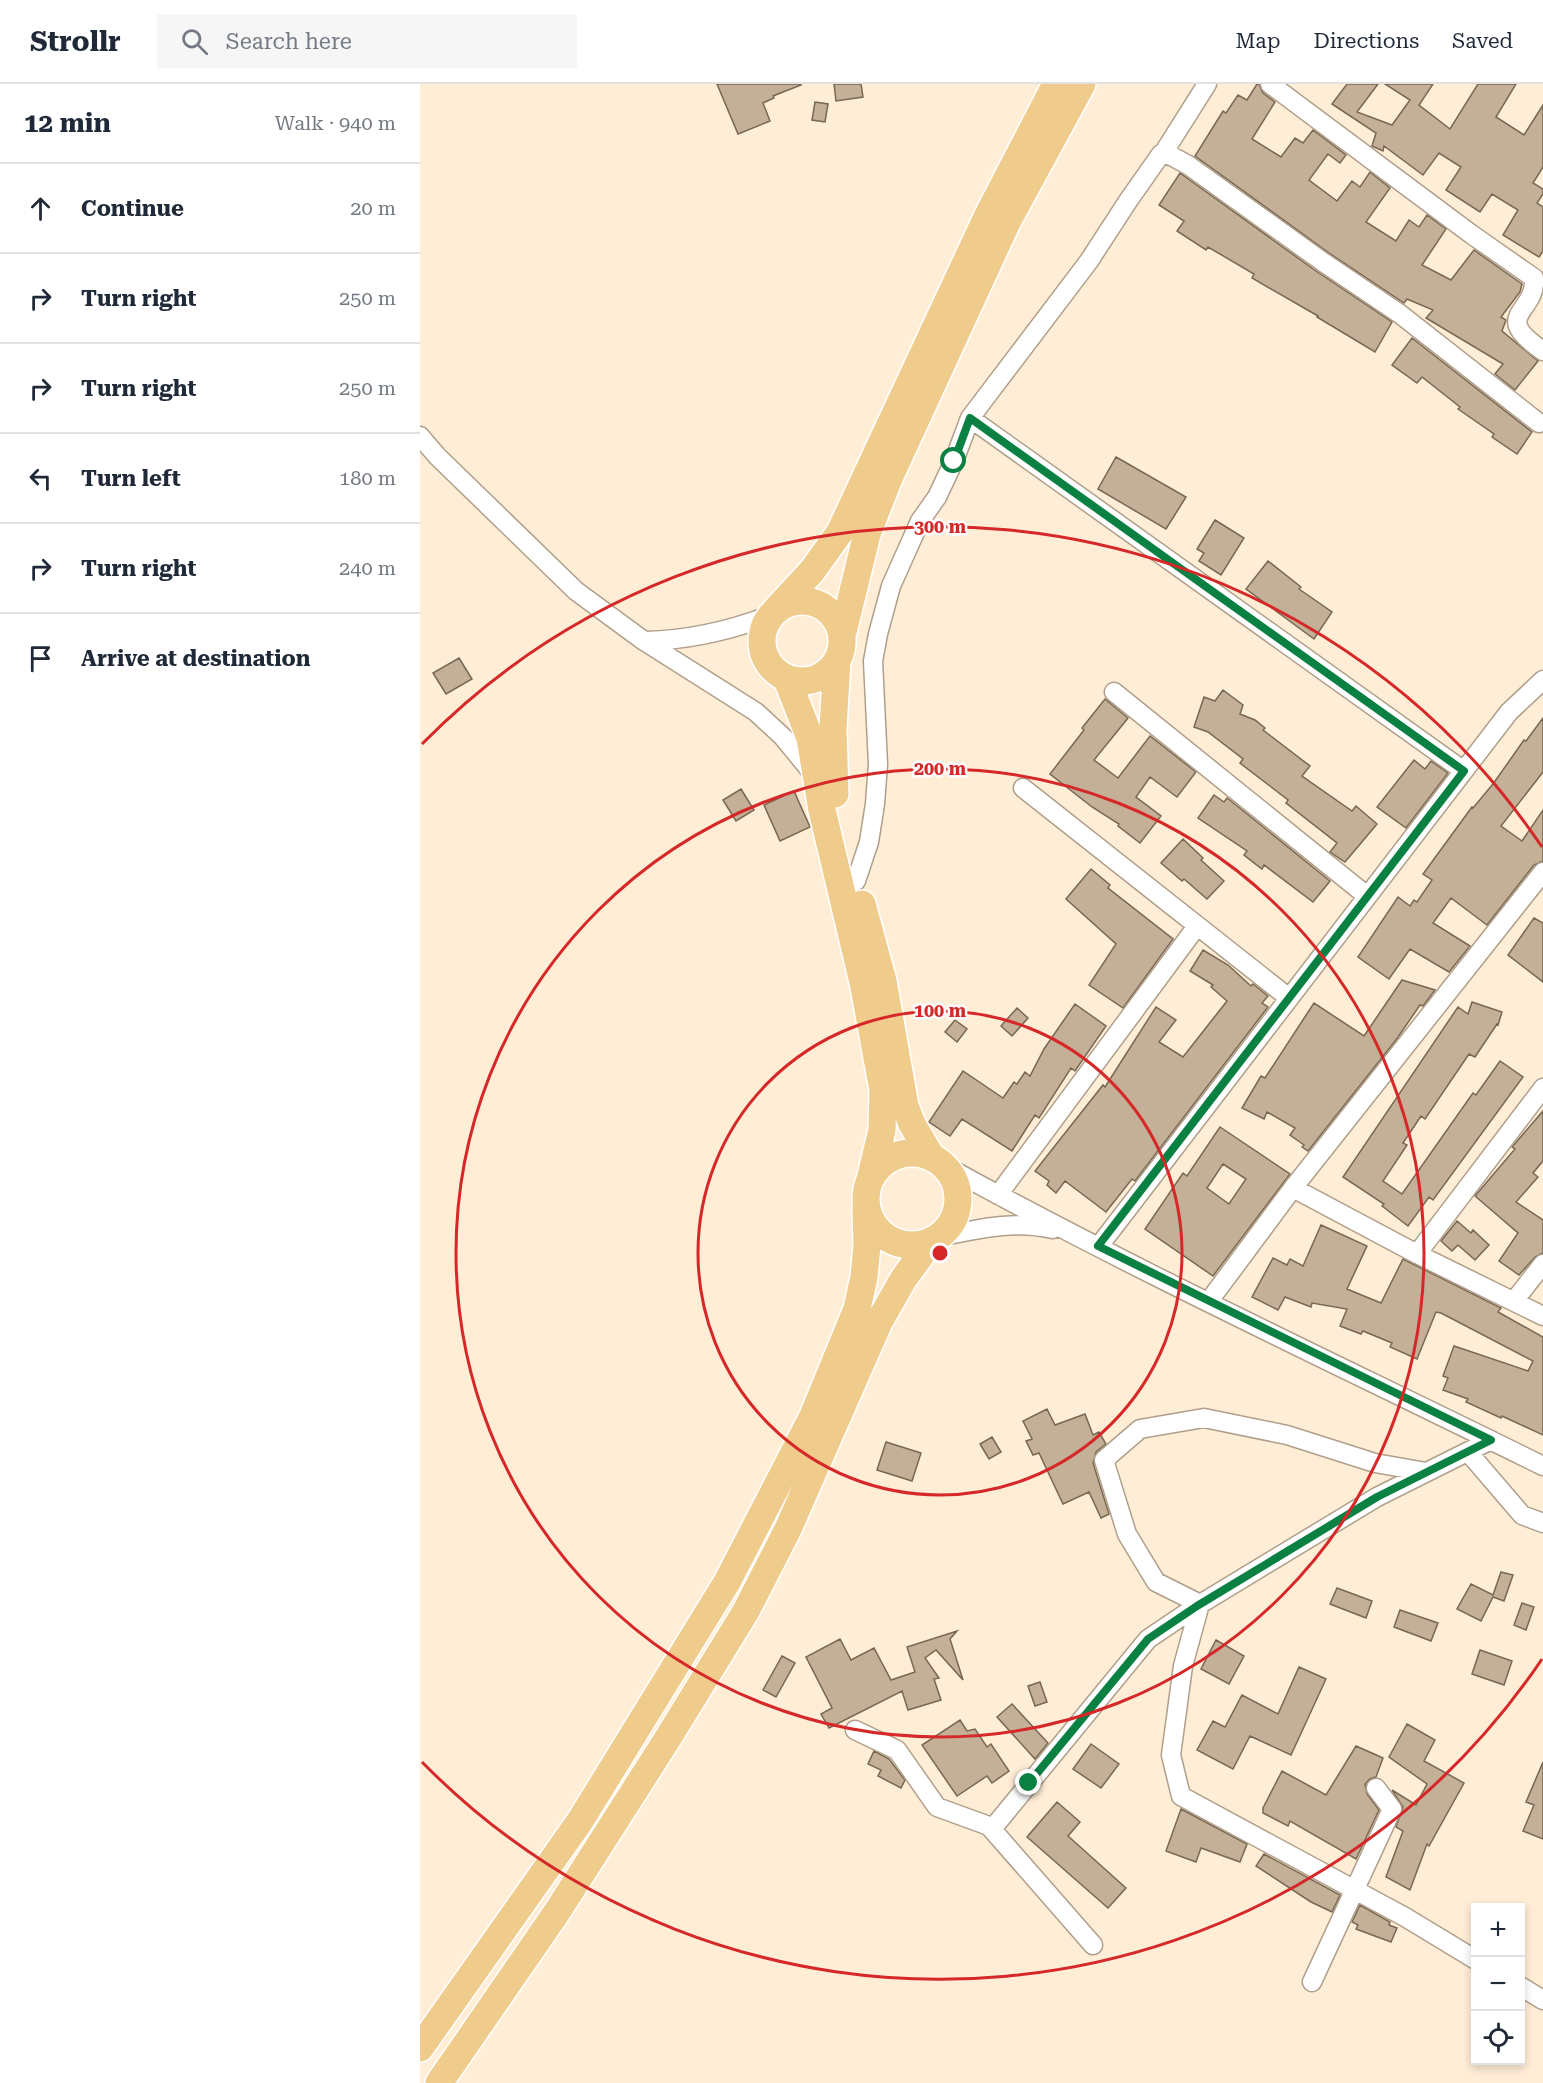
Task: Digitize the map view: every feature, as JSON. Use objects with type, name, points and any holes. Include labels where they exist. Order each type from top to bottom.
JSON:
[{"type":"highway","points":[[1056,84],[988,215],[840,532],[812,571],[773,612],[764,626],[761,638],[762,651],[767,662],[787,679],[810,681],[830,670],[839,648],[867,534],[885,488],[1007,222],[1082,84]]},
{"type":"highway","points":[[439,2083],[557,1912],[746,1611],[788,1529],[886,1307],[904,1278],[952,1220],[958,1199],[955,1185],[948,1172],[935,1160],[912,1124],[905,1106],[883,981],[841,831],[834,783],[833,728],[839,648],[838,624],[832,614],[822,606],[811,602],[792,602],[773,612]]},
{"type":"highway","points":[[420,2048],[580,1821],[727,1582],[813,1416],[857,1309],[864,1277],[867,1246],[866,1194],[882,1130],[883,1090],[863,982],[822,810],[810,738],[787,679]]},
{"type":"highway","points":[[870,1180],[881,1166],[896,1156],[920,1154],[935,1160]]},
{"type":"highway","points":[[866,1208],[875,1227],[891,1241],[905,1245],[919,1245],[935,1239]]},
{"type":"street","points":[[856,881],[869,842],[875,804],[878,764],[873,661],[891,586],[920,521],[937,497],[954,461],[970,418],[1089,261],[1128,201],[1164,153],[1207,84]]},
{"type":"street","points":[[1270,84],[1471,234],[1534,278],[1532,291],[1517,317],[1517,326],[1526,339],[1543,351]]},
{"type":"street","points":[[1164,153],[1188,165],[1407,320],[1539,423]]},
{"type":"street","points":[[970,418],[1464,771]]},
{"type":"street","points":[[420,436],[437,456],[559,576],[597,608],[756,712],[783,737],[818,780]]},
{"type":"street","points":[[644,640],[709,635],[773,612]]},
{"type":"street","points":[[1098,1246],[1509,712],[1539,690]]},
{"type":"street","points":[[1114,692],[1367,896]]},
{"type":"street","points":[[1023,788],[1289,998]]},
{"type":"street","points":[[1209,1301],[1293,1188],[1543,872]]},
{"type":"street","points":[[999,1195],[1197,926]]},
{"type":"street","points":[[1417,1254],[1543,1088]]},
{"type":"street","points":[[935,1160],[1098,1246],[1543,1466]]},
{"type":"street","points":[[1293,1188],[1417,1254],[1543,1316]]},
{"type":"street","points":[[935,1239],[1010,1224],[1041,1227],[1078,1235]]},
{"type":"street","points":[[1514,1301],[1543,1264]]},
{"type":"street","points":[[1200,1604],[1156,1582],[1126,1534],[1104,1460],[1140,1429],[1204,1418],[1287,1435],[1375,1463],[1426,1472]]},
{"type":"street","points":[[992,1829],[1148,1639],[1200,1604],[1377,1497],[1491,1440]]},
{"type":"street","points":[[1468,1452],[1522,1515],[1543,1523]]},
{"type":"street","points":[[1200,1604],[1183,1666],[1171,1755],[1181,1796],[1405,1917],[1471,1957]]},
{"type":"street","points":[[855,1730],[897,1750],[937,1807],[989,1826],[1093,1945]]},
{"type":"street","points":[[1312,1982],[1392,1809],[1376,1788]]},
{"type":"street","points":[[1525,1989],[1543,2000]]},
{"type":"building","points":[[717,84],[801,85],[773,96],[774,98],[763,103],[770,121],[738,134]]},
{"type":"building","points":[[834,84],[861,84],[863,97],[836,101]]},
{"type":"building","points":[[1257,84],[1263,93],[1275,102],[1252,139],[1281,157],[1295,138],[1303,143],[1313,130],[1346,155],[1340,163],[1328,154],[1309,180],[1337,201],[1352,181],[1360,187],[1370,172],[1390,188],[1366,222],[1396,241],[1409,220],[1419,227],[1427,215],[1446,229],[1422,265],[1451,280],[1474,250],[1522,284],[1520,292],[1501,317],[1506,320],[1502,331],[1538,361],[1515,390],[1495,374],[1503,364],[1426,318],[1433,310],[1407,299],[1404,303],[1329,253],[1195,156],[1223,111],[1226,113],[1238,95],[1247,100]]},
{"type":"building","points":[[1347,84],[1378,84],[1357,112],[1392,125],[1410,100],[1385,84],[1433,84],[1419,105],[1450,129],[1478,84],[1516,84],[1496,117],[1524,135],[1543,105],[1543,167],[1533,183],[1543,189],[1543,194],[1537,203],[1543,207],[1543,251],[1539,257],[1503,235],[1518,210],[1492,194],[1480,212],[1446,190],[1461,167],[1439,153],[1423,175],[1384,146],[1383,151],[1372,146],[1376,133],[1332,104]]},
{"type":"building","points":[[815,102],[828,104],[825,122],[812,120]]},
{"type":"building","points":[[1180,173],[1316,271],[1392,322],[1375,352],[1252,278],[1254,274],[1208,247],[1206,250],[1177,231],[1184,221],[1159,205]]},
{"type":"building","points":[[1412,338],[1532,432],[1517,454],[1492,437],[1494,434],[1458,409],[1460,407],[1422,377],[1417,383],[1392,365]]},
{"type":"building","points":[[1116,457],[1186,497],[1166,529],[1098,489]]},
{"type":"building","points":[[1215,520],[1244,538],[1221,575],[1199,561],[1204,553],[1197,549]]},
{"type":"building","points":[[1268,561],[1301,587],[1299,589],[1332,612],[1314,639],[1246,589]]},
{"type":"building","points":[[459,658],[472,679],[446,694],[433,673]]},
{"type":"building","points":[[1223,690],[1243,705],[1240,714],[1255,720],[1265,728],[1263,730],[1310,766],[1302,776],[1352,811],[1356,806],[1377,824],[1345,862],[1330,852],[1337,843],[1286,803],[1288,800],[1240,763],[1243,759],[1208,732],[1194,727],[1204,697],[1215,701]]},
{"type":"building","points":[[1105,699],[1128,718],[1094,760],[1118,778],[1150,736],[1196,772],[1177,797],[1150,777],[1136,797],[1161,816],[1140,843],[1118,826],[1119,824],[1092,807],[1050,774]]},
{"type":"building","points":[[1543,718],[1543,772],[1501,826],[1522,841],[1543,810],[1543,861],[1534,865],[1487,925],[1451,898],[1433,923],[1470,946],[1449,972],[1410,949],[1389,979],[1358,957],[1398,897],[1410,906],[1414,900],[1417,902],[1432,880],[1423,874],[1472,807],[1493,784],[1524,740],[1526,741]]},
{"type":"building","points":[[1414,760],[1425,769],[1431,761],[1448,773],[1406,828],[1377,807]]},
{"type":"building","points":[[741,789],[754,810],[736,821],[723,800]]},
{"type":"building","points":[[794,791],[810,827],[780,841],[764,805]]},
{"type":"building","points":[[1214,795],[1224,802],[1227,798],[1330,881],[1313,902],[1264,865],[1262,869],[1244,855],[1247,851],[1198,818]]},
{"type":"building","points":[[1183,839],[1224,881],[1207,899],[1161,863]]},
{"type":"building","points":[[1091,869],[1110,885],[1108,888],[1173,939],[1123,1008],[1089,985],[1116,944],[1066,899]]},
{"type":"building","points":[[1534,918],[1543,923],[1543,982],[1508,955]]},
{"type":"building","points":[[1203,950],[1228,965],[1251,986],[1253,984],[1268,996],[1262,1003],[1268,1007],[1135,1181],[1132,1179],[1106,1212],[1065,1181],[1056,1193],[1047,1185],[1049,1181],[1035,1171],[1103,1085],[1105,1087],[1156,1007],[1176,1020],[1159,1042],[1183,1057],[1227,1001],[1211,987],[1213,985],[1190,971]]},
{"type":"building","points":[[1402,980],[1435,990],[1423,1006],[1420,1005],[1396,1040],[1308,1151],[1302,1147],[1304,1145],[1290,1135],[1295,1128],[1267,1112],[1264,1119],[1242,1108],[1261,1076],[1265,1078],[1314,1003],[1364,1036]]},
{"type":"building","points":[[1472,1002],[1502,1012],[1498,1025],[1475,1057],[1469,1054],[1425,1119],[1421,1116],[1403,1143],[1407,1145],[1383,1181],[1402,1194],[1473,1093],[1476,1095],[1500,1061],[1523,1077],[1433,1200],[1429,1197],[1408,1226],[1382,1206],[1384,1204],[1343,1177],[1458,1007],[1468,1014]]},
{"type":"building","points":[[1075,1004],[1106,1026],[1075,1071],[1071,1068],[1039,1118],[1035,1115],[1012,1151],[962,1119],[950,1136],[929,1122],[963,1071],[1003,1098],[1014,1082],[1017,1084],[1025,1072],[1030,1076],[1044,1049]]},
{"type":"building","points":[[1017,1008],[1028,1018],[1012,1036],[1001,1026]]},
{"type":"building","points":[[955,1020],[967,1029],[957,1042],[945,1032]]},
{"type":"building","points":[[1543,1111],[1543,1161],[1533,1173],[1538,1177],[1516,1202],[1543,1220],[1543,1253],[1535,1257],[1519,1275],[1499,1261],[1518,1233],[1475,1196],[1515,1149],[1512,1147]]},
{"type":"building","points":[[1220,1127],[1290,1174],[1213,1276],[1145,1229],[1183,1173],[1187,1176]],"holes":[[[1223,1164],[1246,1179],[1229,1204],[1207,1188]]]},
{"type":"building","points":[[1457,1221],[1471,1233],[1473,1230],[1489,1245],[1475,1260],[1458,1245],[1452,1251],[1441,1241]]},
{"type":"building","points":[[1321,1225],[1367,1246],[1347,1289],[1381,1303],[1403,1259],[1501,1308],[1498,1312],[1543,1337],[1543,1435],[1466,1402],[1468,1399],[1443,1390],[1448,1378],[1443,1376],[1454,1346],[1528,1371],[1533,1361],[1441,1313],[1436,1312],[1417,1359],[1390,1347],[1392,1343],[1363,1331],[1361,1334],[1340,1326],[1347,1309],[1312,1303],[1311,1307],[1285,1297],[1278,1310],[1252,1297],[1273,1258],[1287,1265],[1290,1259],[1303,1266]]},
{"type":"building","points":[[1047,1409],[1055,1425],[1085,1414],[1093,1435],[1099,1432],[1106,1444],[1096,1452],[1093,1463],[1109,1514],[1101,1518],[1089,1492],[1063,1504],[1039,1453],[1033,1455],[1026,1441],[1032,1439],[1023,1421]]},
{"type":"building","points":[[992,1437],[1001,1452],[989,1459],[980,1444]]},
{"type":"building","points":[[886,1442],[921,1453],[912,1481],[877,1470]]},
{"type":"building","points":[[1501,1572],[1513,1575],[1504,1601],[1493,1597],[1481,1621],[1457,1609],[1471,1584],[1493,1595]]},
{"type":"building","points":[[1337,1588],[1372,1601],[1366,1618],[1330,1604]]},
{"type":"building","points":[[1522,1603],[1534,1607],[1526,1630],[1514,1625]]},
{"type":"building","points":[[1400,1610],[1438,1623],[1431,1641],[1394,1627]]},
{"type":"building","points":[[957,1631],[950,1639],[963,1680],[936,1650],[925,1658],[939,1678],[934,1679],[941,1700],[908,1710],[902,1691],[829,1728],[821,1714],[832,1708],[806,1657],[840,1639],[851,1660],[874,1648],[891,1680],[915,1672],[907,1647]]},
{"type":"building","points":[[1216,1640],[1244,1656],[1229,1684],[1201,1669]]},
{"type":"building","points":[[1480,1650],[1512,1661],[1504,1685],[1472,1674]]},
{"type":"building","points":[[782,1656],[795,1663],[776,1697],[763,1690]]},
{"type":"building","points":[[1299,1667],[1326,1679],[1291,1755],[1250,1736],[1233,1769],[1197,1750],[1213,1721],[1225,1727],[1242,1695],[1278,1714]]},
{"type":"building","points":[[1040,1682],[1047,1702],[1035,1706],[1028,1686]]},
{"type":"building","points":[[1012,1704],[1048,1743],[1035,1759],[997,1717]]},
{"type":"building","points":[[960,1720],[967,1731],[975,1729],[987,1747],[991,1744],[1009,1771],[992,1783],[987,1776],[957,1796],[922,1745]]},
{"type":"building","points":[[1407,1724],[1435,1740],[1424,1761],[1464,1783],[1429,1846],[1427,1844],[1410,1890],[1386,1877],[1403,1831],[1396,1827],[1403,1807],[1392,1790],[1416,1805],[1427,1784],[1389,1757]]},
{"type":"building","points":[[1091,1744],[1119,1764],[1101,1788],[1073,1769]]},
{"type":"building","points":[[1356,1746],[1383,1758],[1376,1777],[1365,1784],[1367,1794],[1379,1810],[1356,1859],[1290,1821],[1288,1826],[1263,1813],[1263,1808],[1282,1771],[1326,1795]]},
{"type":"building","points":[[874,1751],[889,1759],[905,1780],[901,1788],[878,1776],[881,1770],[868,1764]]},
{"type":"building","points":[[1543,1762],[1543,1839],[1523,1831],[1534,1805],[1526,1802]]},
{"type":"building","points":[[1057,1802],[1080,1822],[1068,1836],[1126,1888],[1108,1908],[1027,1837]]},
{"type":"building","points":[[1181,1809],[1247,1844],[1240,1862],[1201,1848],[1196,1862],[1166,1851]]},
{"type":"building","points":[[1264,1854],[1340,1895],[1332,1912],[1311,1902],[1256,1866]]},
{"type":"building","points":[[1360,1905],[1397,1928],[1391,1942],[1356,1929],[1358,1925],[1352,1922]]},
{"type":"route","points":[[954,461],[970,418],[1464,771],[1098,1246],[1491,1440],[1377,1497],[1197,1606],[1148,1639],[1029,1783]]}]
